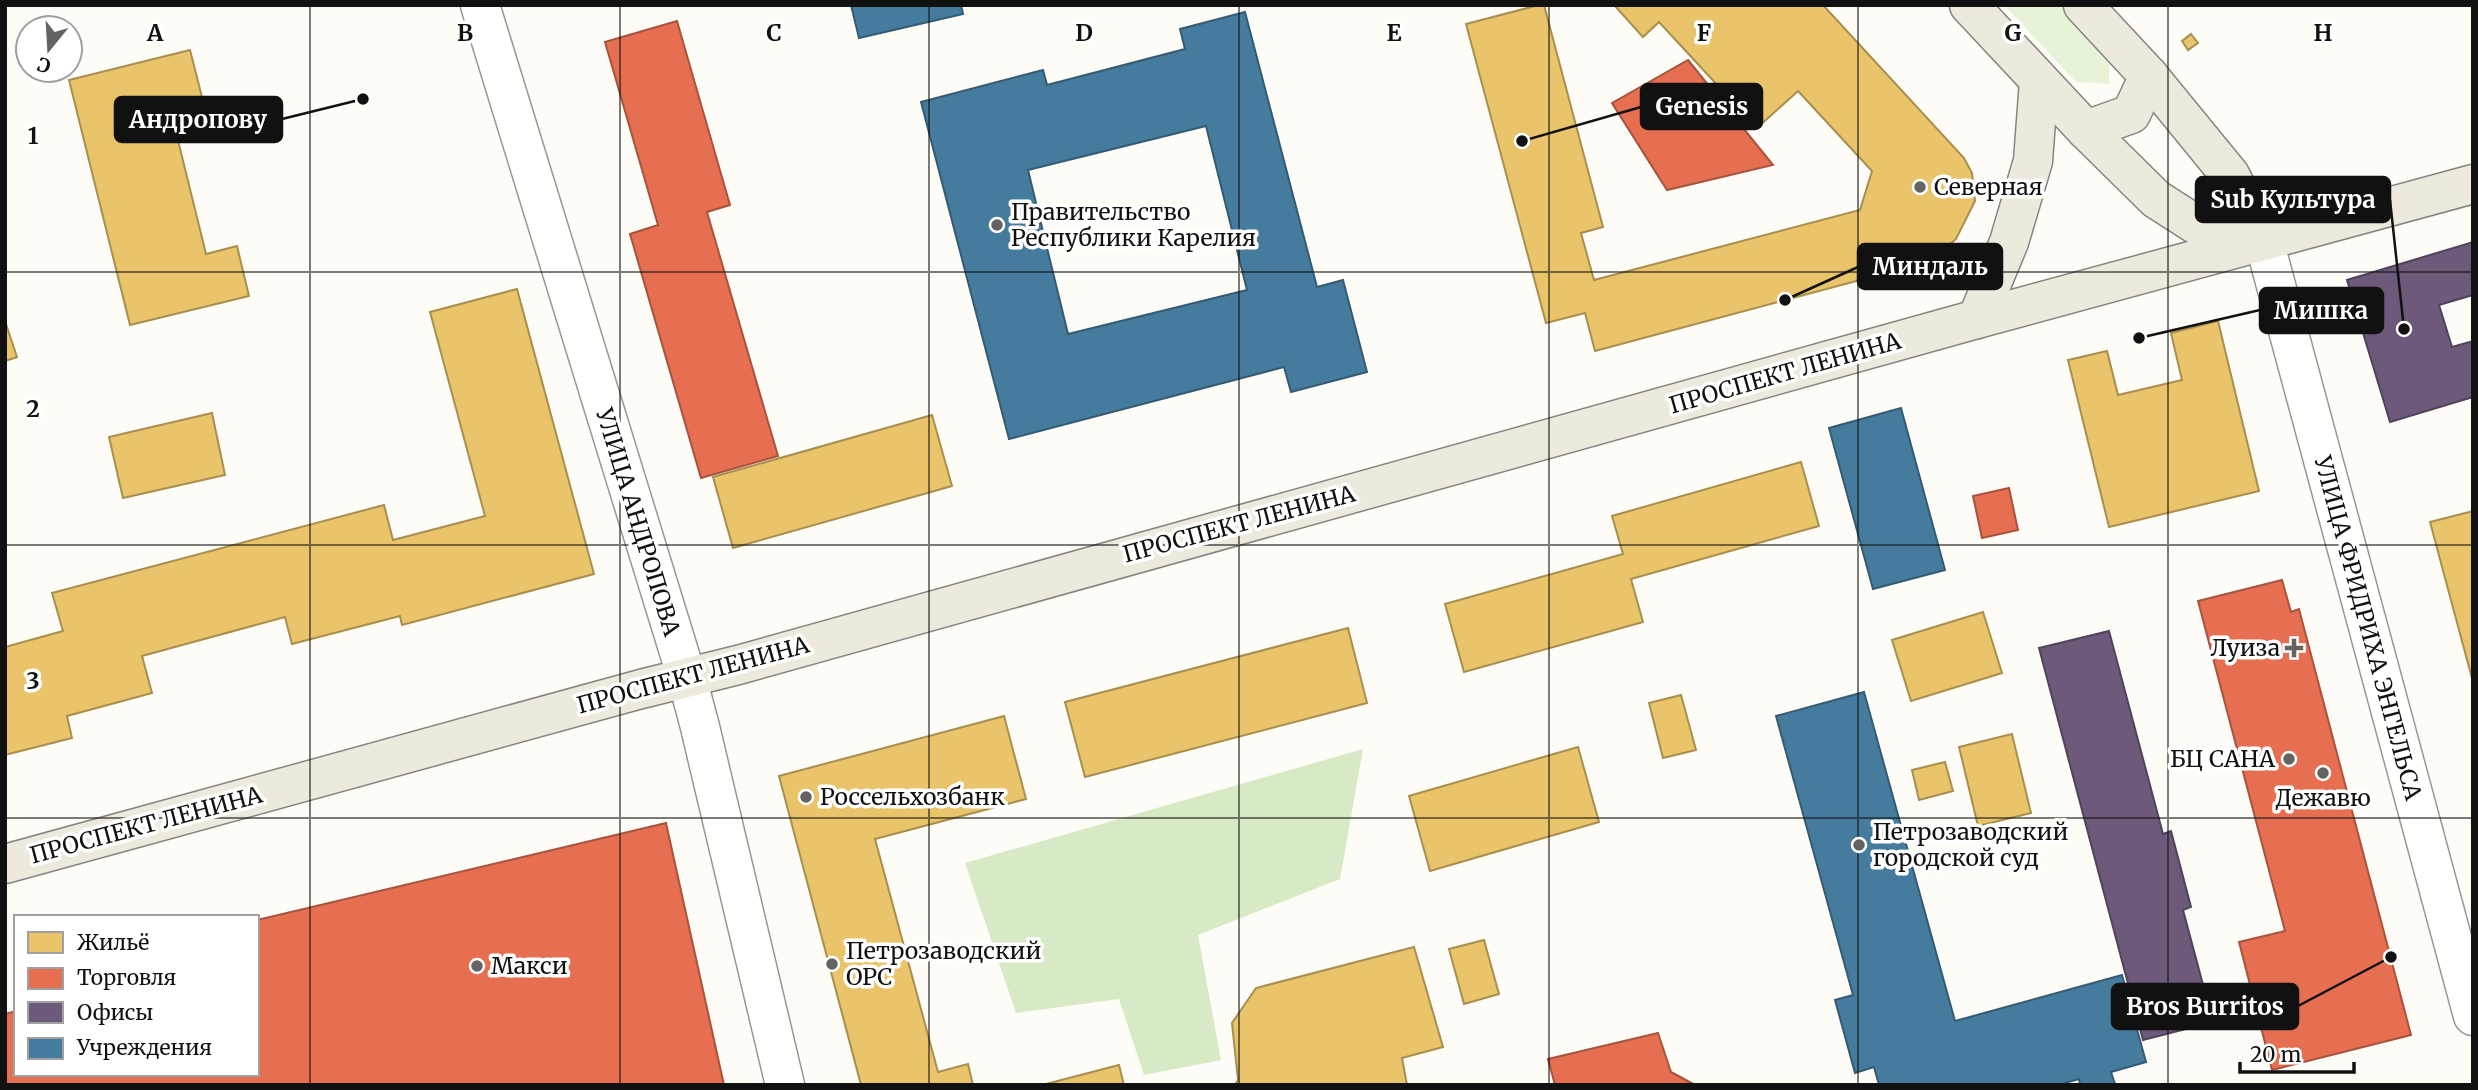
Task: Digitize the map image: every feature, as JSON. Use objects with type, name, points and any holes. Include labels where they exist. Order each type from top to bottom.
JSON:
[{"type":"main road","points":[[1969,5],[2086,130],[2156,199],[2195,224],[2264,241]]},
{"type":"main road","name":"УЛИЦА ФРИДРИХА ЭНГЕЛЬСА","points":[[2083,5],[2149,76],[2230,176],[2264,241]]},
{"type":"main road","points":[[2086,130],[2131,114],[2149,76]]},
{"type":"main road","points":[[1977,319],[2009,242],[2034,161],[2039,81]]},
{"type":"main road","name":"ПРОСПЕКТ ЛЕНИНА","points":[[5,864],[2473,184]]},
{"type":"street","name":"УЛИЦА АНДРОПОВА","points":[[480,5],[701,727],[785,1085]]},
{"type":"street","name":"УЛИЦА ФРИДРИХА ЭНГЕЛЬСА","points":[[2264,241],[2473,1016]]},
{"type":"green space","points":[[2004,5],[2066,5],[2109,50],[2109,84],[2076,82]]},
{"type":"green space","points":[[1363,749],[1340,879],[1198,935],[1221,1060],[1144,1075],[1119,999],[1016,1013],[965,863]]},
{"type":"building: Жильё","name":"Северная","points":[[1544,5],[1603,227],[1581,233],[1594,280],[1860,210],[1872,171],[1798,91],[1757,128],[1659,22],[1643,37],[1614,5],[1823,5],[1964,158],[1972,173],[1975,201],[1956,239],[1931,261],[1595,351],[1585,313],[1546,323],[1466,24]]},
{"type":"building: Жильё","points":[[2191,34],[2198,43],[2188,50],[2182,41]]},
{"type":"building: Жильё","points":[[190,50],[203,101],[170,108],[206,254],[237,246],[249,296],[130,325],[70,84],[84,84],[84,76]]},
{"type":"building: Жильё","points":[[517,289],[594,574],[402,625],[400,616],[292,644],[285,617],[142,656],[152,693],[67,716],[72,738],[5,755],[5,647],[63,631],[52,593],[384,505],[393,540],[485,516],[430,312]]},
{"type":"building: Жильё","points":[[5,321],[17,357],[5,361]]},
{"type":"building: Жильё","points":[[2218,321],[2259,491],[2109,527],[2068,360],[2107,351],[2118,395],[2182,380],[2171,333]]},
{"type":"building: Жильё","points":[[212,413],[225,475],[123,498],[109,437]]},
{"type":"building: Жильё","points":[[932,415],[952,486],[733,548],[713,477]]},
{"type":"building: Жильё","points":[[1801,462],[1819,526],[1631,579],[1643,622],[1464,672],[1445,604],[1623,554],[1612,516]]},
{"type":"building: Жильё","points":[[2473,511],[2473,682],[2430,522]]},
{"type":"building: Жильё","points":[[1983,612],[2002,673],[1911,701],[1892,640]]},
{"type":"building: Жильё","points":[[1348,628],[1367,703],[1085,777],[1065,702]]},
{"type":"building: Жильё","points":[[1681,695],[1696,750],[1663,758],[1649,703]]},
{"type":"building: Жильё","points":[[1004,716],[1026,799],[875,839],[938,1072],[968,1064],[973,1085],[861,1085],[779,776]]},
{"type":"building: Жильё","points":[[2012,734],[2031,813],[1978,826],[1959,747]]},
{"type":"building: Жильё","points":[[1578,747],[1599,822],[1430,871],[1409,796]]},
{"type":"building: Жильё","points":[[1945,762],[1953,791],[1919,800],[1912,770]]},
{"type":"building: Жильё","points":[[1484,940],[1499,994],[1464,1004],[1449,949]]},
{"type":"building: Жильё","points":[[1414,947],[1443,1047],[1402,1058],[1407,1085],[1235,1085],[1238,1080],[1232,1023],[1256,988]]},
{"type":"building: Жильё","points":[[1119,1065],[1124,1085],[1042,1085]]},
{"type":"building: Торговля","points":[[677,21],[730,205],[707,212],[778,456],[701,478],[630,234],[658,225],[605,42]]},
{"type":"building: Торговля","points":[[1688,60],[1773,165],[1667,190],[1612,103]]},
{"type":"building: Торговля","points":[[2009,488],[2018,530],[1982,538],[1973,496]]},
{"type":"building: Торговля","name":"БЦ САНА","points":[[2282,580],[2291,612],[2299,609],[2411,1035],[2272,1070],[2239,942],[2285,931],[2198,601]]},
{"type":"building: Торговля","name":"Макси","points":[[666,823],[724,1085],[5,1085],[5,1014],[14,1012],[14,1076],[259,1076],[259,920]]},
{"type":"building: Торговля","points":[[1658,1033],[1671,1072],[1695,1085],[1555,1085],[1548,1059]]},
{"type":"building: Офисы","points":[[2473,242],[2473,295],[2439,305],[2452,347],[2473,341],[2473,397],[2390,422],[2347,280]]},
{"type":"building: Офисы","points":[[2109,631],[2163,834],[2171,831],[2191,907],[2183,910],[2213,1022],[2143,1040],[2039,648]]},
{"type":"building: Учреждения","points":[[851,5],[961,5],[963,14],[859,38]]},
{"type":"building: Учреждения","name":"Правительство Республики Карелия","points":[[1245,12],[1317,287],[1343,280],[1367,372],[1291,392],[1284,367],[1009,439],[921,102],[1043,70],[1047,85],[1185,49],[1180,29]],"holes":[[[1206,126],[1247,290],[1068,334],[1028,170]]]},
{"type":"building: Учреждения","points":[[1901,408],[1945,570],[1873,589],[1829,428]]},
{"type":"building: Учреждения","name":"Петрозаводский городской суд","points":[[1864,692],[1955,1021],[2122,975],[2146,1062],[2111,1072],[2115,1084],[2080,1085],[2079,1079],[2058,1085],[1879,1085],[1874,1067],[1855,1073],[1835,1000],[1853,995],[1776,716]]},
{"type":"place","name":"Андропову","points":[[363,99]]},
{"type":"place","name":"Genesis","points":[[1522,141]]},
{"type":"place","name":"Северная","points":[[1920,187]]},
{"type":"place","name":"Правительство Республики Карелия","points":[[997,225]]},
{"type":"place","name":"Миндаль","points":[[1785,300]]},
{"type":"place","name":"Sub Культура","points":[[2404,329]]},
{"type":"place","name":"Мишка","points":[[2139,338]]},
{"type":"place","name":"Луиза","points":[[2294,648]]},
{"type":"place","name":"БЦ САНА","points":[[2289,759]]},
{"type":"place","name":"Дежавю","points":[[2323,773]]},
{"type":"place","name":"Россельхозбанк","points":[[806,797]]},
{"type":"place","name":"Петрозаводский городской суд","points":[[1859,845]]},
{"type":"place","name":"Bros Burritos","points":[[2391,957]]},
{"type":"place","name":"Петрозаводский ОРС","points":[[832,964]]},
{"type":"place","name":"Макси","points":[[477,966]]}]
